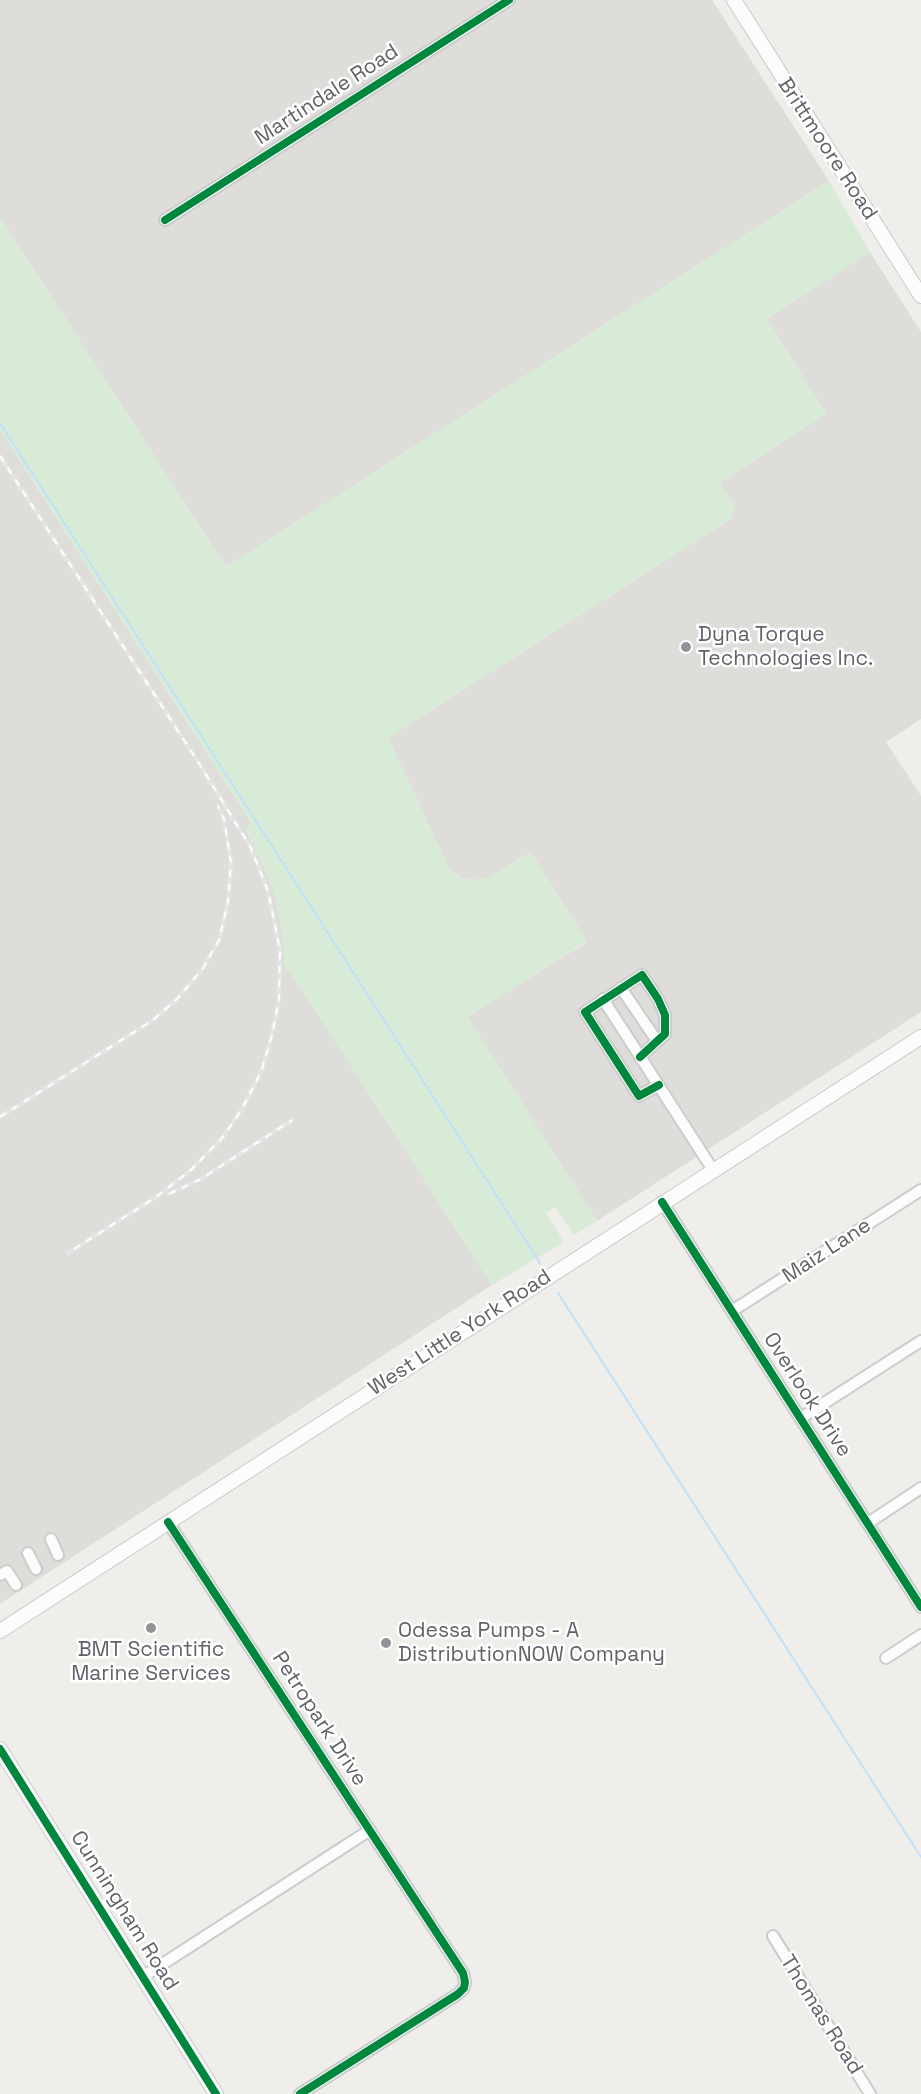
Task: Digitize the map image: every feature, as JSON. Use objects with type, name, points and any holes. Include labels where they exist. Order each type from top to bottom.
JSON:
[{"type":"main road","name":"Brittmoore Road","points":[[734,0],[921,296]]},
{"type":"main road","name":"West Little York Road","points":[[0,1631],[921,1037]]},
{"type":"main road","name":"Cunningham Road","points":[[0,1749],[216,2094]]},
{"type":"street","name":"Martindale Road","points":[[165,220],[509,0]]},
{"type":"street","points":[[640,1057],[665,1034],[665,1015],[658,999],[642,975],[586,1010],[585,1014],[639,1096],[658,1085]]},
{"type":"street","points":[[621,987],[657,1041]]},
{"type":"street","points":[[603,999],[713,1170]]},
{"type":"street","name":"Maiz Lane","points":[[732,1311],[921,1190]]},
{"type":"street","name":"Overlook Drive","points":[[662,1202],[921,1606]]},
{"type":"street","points":[[801,1418],[921,1341]]},
{"type":"street","points":[[868,1523],[921,1488]]},
{"type":"street","name":"Petropark Drive","points":[[168,1522],[463,1973],[464,1988],[458,1994],[300,2094]]},
{"type":"street","points":[[51,1539],[58,1555]]},
{"type":"street","points":[[28,1553],[36,1569]]},
{"type":"street","points":[[0,1575],[6,1571],[16,1585]]},
{"type":"street","points":[[886,1658],[921,1635]]},
{"type":"street","points":[[144,1976],[369,1830]]},
{"type":"street","name":"Thomas Road","points":[[773,1936],[870,2094]]},
{"type":"shaded area","points":[[0,0],[712,0],[829,181],[226,567],[0,217]]},
{"type":"shaded area","points":[[870,252],[921,332],[921,719],[886,742],[921,796],[921,1012],[597,1221],[467,1017],[587,942],[531,852],[492,876],[476,880],[462,878],[449,868],[388,738],[732,518],[735,506],[719,483],[826,414],[767,319]]},
{"type":"shaded area","points":[[0,430],[252,824],[246,829],[275,896],[290,971],[492,1285],[0,1604]]},
{"type":"green space","points":[[829,181],[870,252],[767,319],[826,414],[720,483],[735,506],[732,518],[388,738],[449,868],[462,878],[476,880],[492,876],[531,852],[587,941],[468,1017],[597,1221],[574,1235],[555,1207],[546,1213],[564,1242],[492,1285],[290,971],[285,971],[282,930],[275,896],[246,828],[252,824],[0,430],[0,217],[226,567]]},
{"type":"waterway","points":[[0,423],[540,1263]]},
{"type":"waterway","points":[[558,1293],[921,1857]]},
{"type":"railway","points":[[0,456],[202,768],[251,848],[268,891],[280,950],[279,999],[272,1035],[261,1072],[242,1109],[223,1137],[191,1170],[156,1197],[68,1253]]},
{"type":"railway","points":[[0,1117],[153,1020],[179,997],[203,968],[219,940],[228,902],[231,863],[224,819],[218,806]]},
{"type":"railway","points":[[169,1194],[201,1179],[292,1120]]},
{"type":"cycle path","points":[[165,220],[509,0]]},
{"type":"cycle path","points":[[640,1057],[665,1034],[665,1015],[658,999],[642,975],[585,1012],[639,1096],[659,1085]]},
{"type":"cycle path","points":[[662,1202],[921,1607]]},
{"type":"cycle path","points":[[168,1522],[463,1973],[464,1988],[458,1994],[300,2094]]},
{"type":"cycle path","points":[[0,1749],[216,2094]]},
{"type":"place","name":"Dyna Torque Technologies Inc.","points":[[686,647]]},
{"type":"place","name":"BMT Scientific Marine Services","points":[[151,1628]]},
{"type":"place","name":"Odessa Pumps - A DistributionNOW Company","points":[[386,1643]]}]
